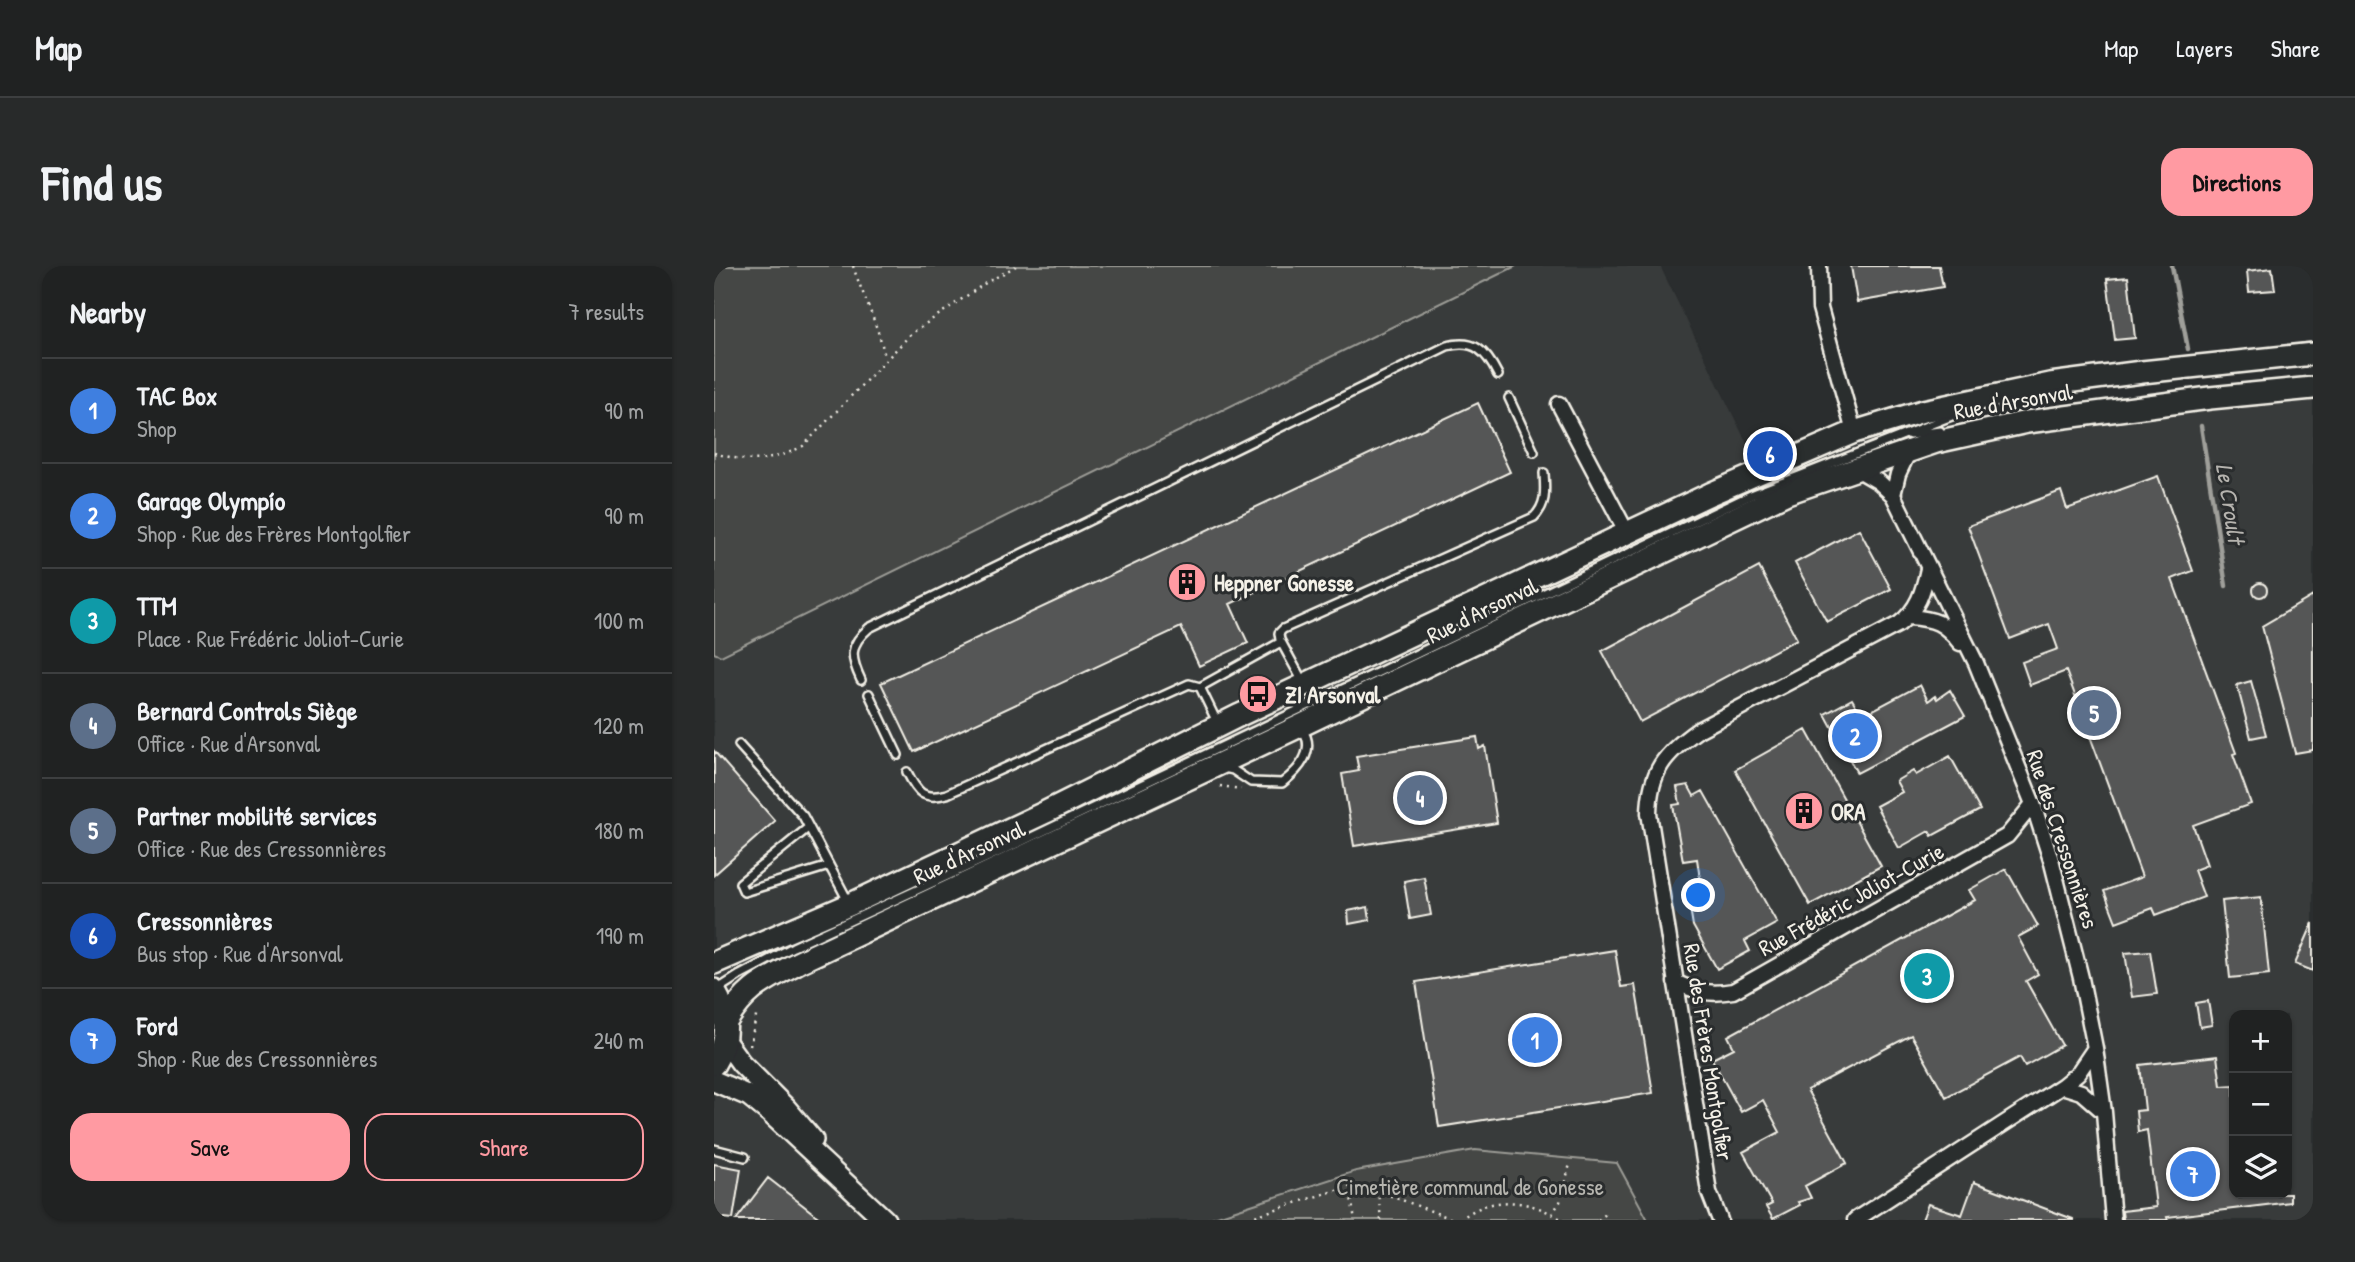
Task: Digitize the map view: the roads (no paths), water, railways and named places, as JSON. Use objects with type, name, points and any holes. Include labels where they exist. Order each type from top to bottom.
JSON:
[{"type":"main road","name":"Rue d'Arsonval","points":[[714,963],[850,904],[1046,812],[1219,726],[1627,533],[1781,462],[1854,432],[1923,411],[2050,384],[2313,354]]},
{"type":"main road","name":"Rue d'Arsonval","points":[[714,1064],[739,1000],[751,989],[799,962],[1300,726],[1772,499],[1856,468],[1903,445],[1936,442],[2026,422],[2210,398],[2313,388]]},
{"type":"main road","points":[[714,991],[723,1006],[725,1031]]},
{"type":"street","points":[[1819,266],[1821,308],[1854,432]]},
{"type":"street","points":[[1559,404],[1627,533]]},
{"type":"street","points":[[1893,495],[1903,445]]},
{"type":"street","name":"Rue des Cressonnières","points":[[1856,468],[1879,482],[1893,495],[1976,663],[2033,804],[2052,863],[2081,978],[2095,1048],[2104,1112],[2113,1220]]},
{"type":"street","points":[[1928,569],[1923,592],[1909,617],[1937,621],[1950,630],[1976,663]]},
{"type":"street","name":"Rue des Frères Montgolfier","points":[[1720,1220],[1709,1192],[1649,813],[1650,794],[1658,767],[1672,748],[1698,730],[1909,617]]},
{"type":"street","name":"Rue Frédéric Joliot-Curie","points":[[1675,982],[1694,992],[1714,995],[1733,991],[2007,836],[2033,804]]},
{"type":"street","points":[[725,1031],[741,1063],[786,1108],[868,1205]]},
{"type":"street","points":[[1855,1220],[2062,1086],[2078,1073],[2095,1048]]},
{"type":"street","points":[[714,1081],[749,1096],[885,1220]]},
{"type":"street","points":[[2062,1086],[2081,1092],[2104,1112]]},
{"type":"lane","points":[[861,680],[854,649],[856,639],[869,628],[1447,345],[1469,343],[1483,352],[1498,375]]},
{"type":"lane","points":[[2194,376],[2313,363]]},
{"type":"lane","points":[[2095,404],[2313,379]]},
{"type":"lane","points":[[1903,445],[1973,408],[2124,383]]},
{"type":"lane","points":[[1508,398],[1534,452]]},
{"type":"lane","points":[[1959,428],[2084,405]]},
{"type":"lane","points":[[714,991],[793,947],[1751,495],[1948,430]]},
{"type":"lane","points":[[1305,685],[1281,642],[1279,633],[1283,629],[1534,517],[1543,509],[1544,473]]},
{"type":"lane","points":[[907,772],[916,790],[926,796],[947,794],[1189,684],[1200,687],[1281,642]]},
{"type":"lane","points":[[1200,687],[1219,726]]},
{"type":"lane","points":[[869,694],[898,755]]},
{"type":"lane","points":[[1213,766],[1233,770],[1251,782],[1282,783],[1294,774],[1307,757],[1308,737],[1300,726]]},
{"type":"lane","points":[[739,745],[803,816],[850,904]]},
{"type":"lane","points":[[809,827],[740,883],[744,892],[829,866]]},
{"type":"lane","points":[[714,1149],[745,1157]]},
{"type":"waterway","name":"Le Croult","points":[[2172,266],[2188,349]]},
{"type":"waterway","name":"Le Croult","points":[[2201,426],[2226,586]]},
{"type":"place","name":"Cressonnières","points":[[1770,454]]},
{"type":"place","name":"Heppner Gonesse","points":[[1187,582]]},
{"type":"place","name":"ZI Arsonval","points":[[1258,694]]},
{"type":"place","name":"Partner mobilité services","points":[[2094,713]]},
{"type":"place","name":"Garage Olympío","points":[[1855,736]]},
{"type":"place","name":"Bernard Controls Siège","points":[[1420,798]]},
{"type":"place","name":"ORA","points":[[1804,811]]},
{"type":"place","name":"TTM","points":[[1927,976]]},
{"type":"place","name":"TAC Box","points":[[1535,1040]]},
{"type":"place","name":"Ford","points":[[2193,1174]]},
{"type":"park label","name":"Cimetière communal de Gonesse","points":[[1470,1186]]}]
